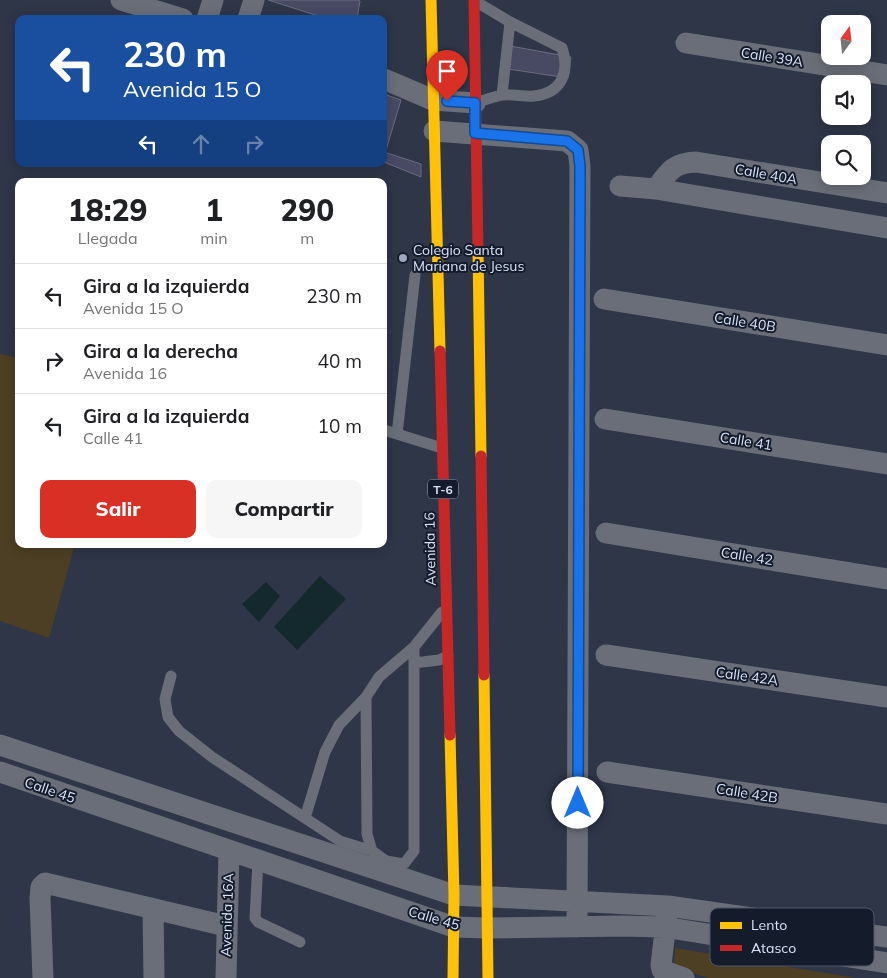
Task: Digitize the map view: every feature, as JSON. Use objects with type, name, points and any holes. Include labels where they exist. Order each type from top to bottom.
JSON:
[{"type":"highway","name":"Avenida 16","points":[[431,0],[454,895],[453,978]]},
{"type":"highway","points":[[474,1],[488,978]]},
{"type":"street","points":[[121,0],[170,15]]},
{"type":"street","points":[[208,15],[213,0]]},
{"type":"street","points":[[249,15],[254,0]]},
{"type":"street","name":"Calle 39A","points":[[686,43],[887,75]]},
{"type":"street","points":[[387,80],[433,100],[475,103]]},
{"type":"street","points":[[434,130],[567,141],[578,150],[580,166],[577,927]]},
{"type":"street","name":"Calle 40A","points":[[656,189],[671,169],[684,162],[696,162],[887,193]]},
{"type":"street","points":[[620,186],[656,189],[887,228]]},
{"type":"street","points":[[850,221],[855,188]]},
{"type":"street","name":"Calle 40B","points":[[604,299],[887,345]]},
{"type":"street","name":"Calle 41","points":[[604,419],[887,464]]},
{"type":"street","name":"Calle 42","points":[[606,533],[887,579]]},
{"type":"street","name":"Calle 42A","points":[[606,655],[887,697]]},
{"type":"street","name":"Calle 45","points":[[0,745],[454,895],[668,906],[710,912]]},
{"type":"street","name":"Calle 45","points":[[0,772],[229,852],[454,927],[664,927],[710,934]]},
{"type":"street","name":"Calle 42B","points":[[607,772],[887,814]]},
{"type":"street","name":"Avenida 16A","points":[[226,978],[229,852]]},
{"type":"street","points":[[43,978],[40,898],[41,887],[45,883],[226,926]]},
{"type":"street","points":[[668,906],[664,927],[662,970],[684,978]]},
{"type":"street","points":[[153,909],[154,978]]},
{"type":"street","name":"Calle 45","points":[[874,935],[887,937]]},
{"type":"street","name":"Calle 45","points":[[874,961],[887,963]]},
{"type":"lane","points":[[474,1],[510,22],[562,48],[566,60],[563,79],[548,92],[535,96],[502,95],[475,103]]},
{"type":"lane","points":[[502,95],[510,22]]},
{"type":"lane","points":[[397,434],[415,275]]},
{"type":"lane","points":[[387,431],[442,448]]},
{"type":"lane","points":[[305,818],[325,752],[339,725],[366,697],[379,677],[414,647],[446,606]]},
{"type":"lane","points":[[171,676],[165,699],[168,717],[179,731],[212,757],[340,840],[372,851],[386,861],[404,864],[414,851],[414,647]]},
{"type":"lane","points":[[414,663],[439,660],[448,656]]},
{"type":"lane","points":[[366,697],[367,834],[372,851]]},
{"type":"lane","points":[[258,861],[255,918],[258,922],[300,942]]},
{"type":"shaded area","points":[[0,354],[15,357],[15,548],[74,548],[49,638],[0,621]]},
{"type":"shaded area","points":[[320,576],[346,599],[297,650],[274,627]]},
{"type":"shaded area","points":[[266,582],[280,596],[259,622],[242,604]]},
{"type":"shaded area","points":[[675,948],[710,954],[710,966],[784,966],[856,978],[708,978],[674,967]]},
{"type":"building","points":[[268,0],[360,1],[358,15],[315,15]]},
{"type":"building","points":[[510,46],[571,57],[568,78],[508,69]]},
{"type":"building","points":[[387,95],[401,100],[387,147]]},
{"type":"building","points":[[387,153],[421,164],[421,177],[387,163]]},
{"type":"traffic: slow","points":[[431,0],[440,351]]},
{"type":"traffic: slow","points":[[478,249],[481,456]]},
{"type":"traffic: slow","points":[[484,675],[488,978]]},
{"type":"traffic: slow","points":[[450,735],[454,895],[453,978]]},
{"type":"traffic: jam","points":[[474,0],[478,249]]},
{"type":"traffic: jam","points":[[440,351],[450,735]]},
{"type":"traffic: jam","points":[[481,456],[484,675]]},
{"type":"place","name":"Colegio Santa Mariana de Jesus","points":[[403,258]]},
{"type":"route","points":[[447,101],[475,103],[475,133],[567,141],[578,150],[580,166],[578,803]]}]
